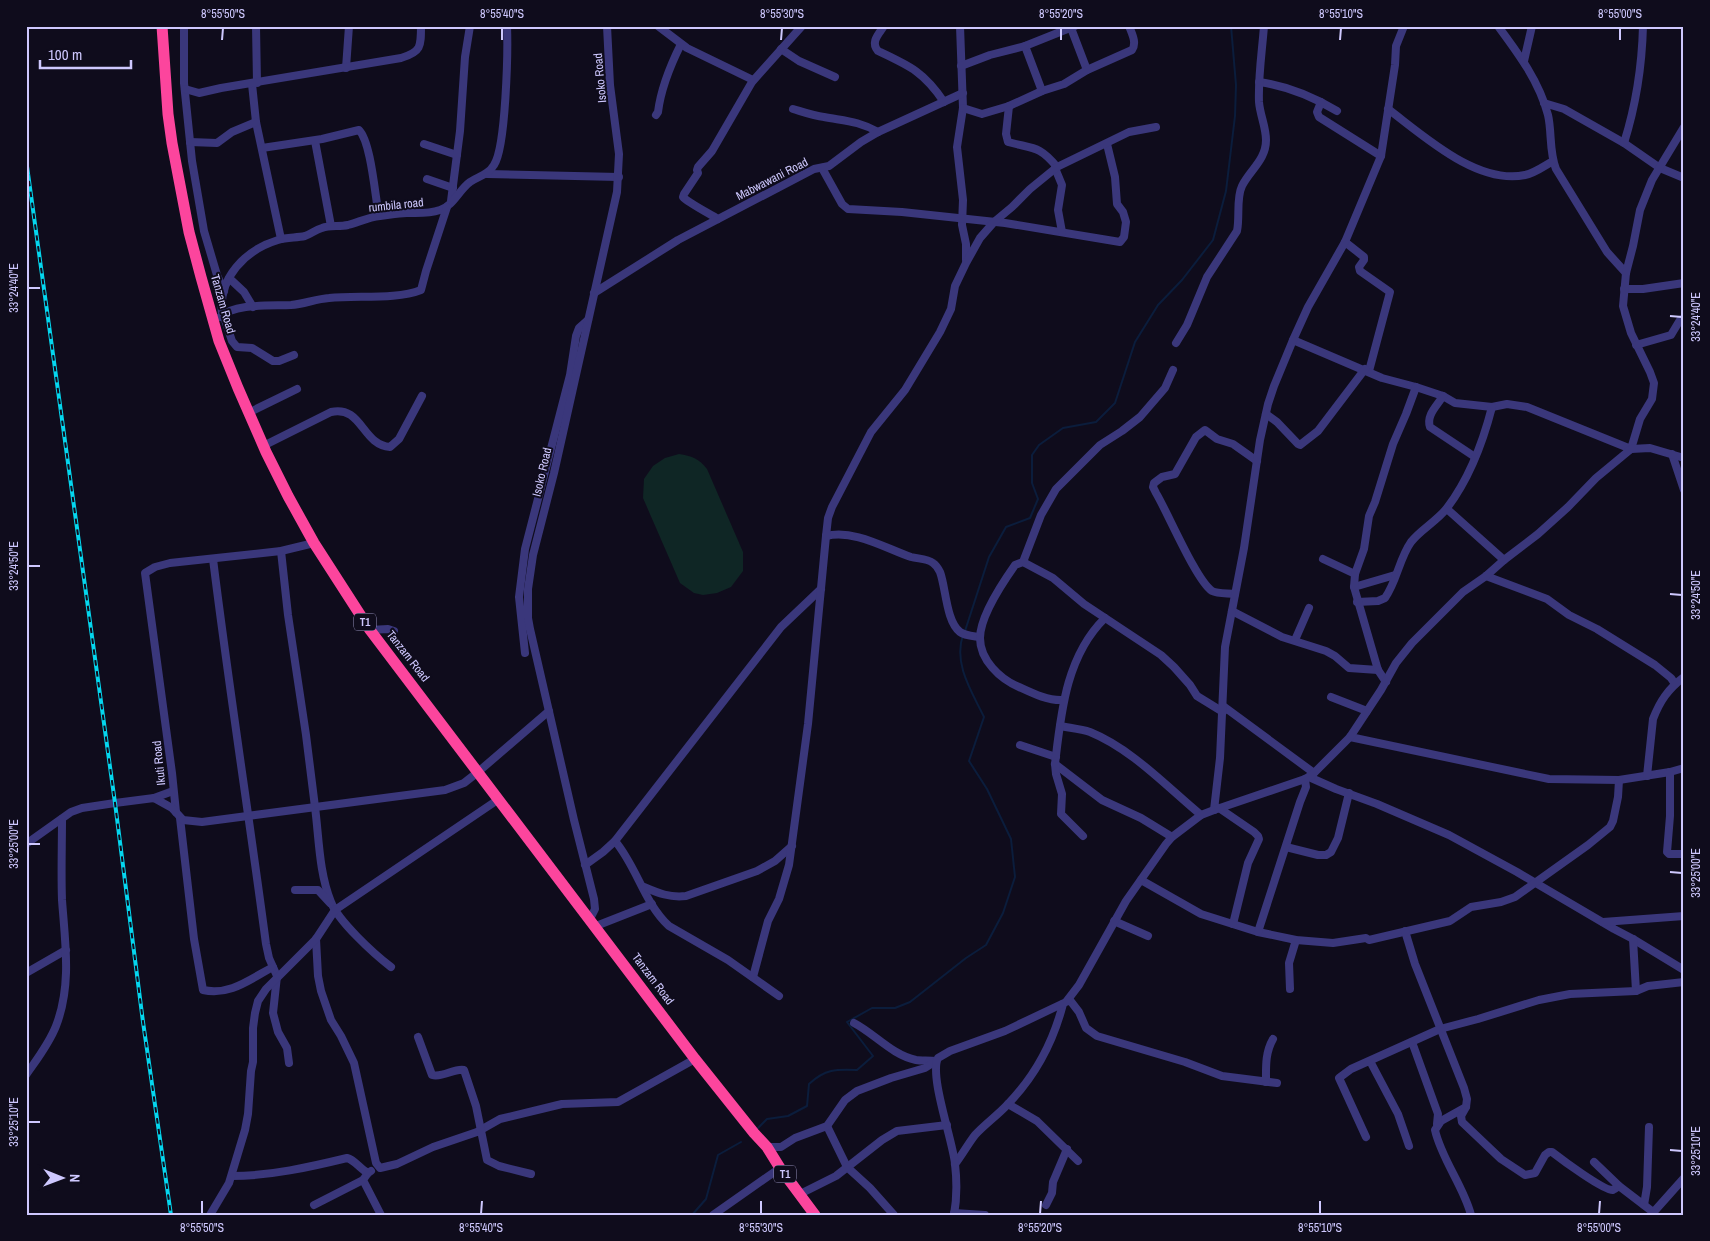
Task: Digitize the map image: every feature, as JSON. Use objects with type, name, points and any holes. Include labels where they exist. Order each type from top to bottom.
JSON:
[{"type":"highway","name":"Tanzam Road","points":[[162,26],[168,114],[174,158],[189,232],[220,317],[219,341],[248,413],[314,543],[370,630],[695,1059],[767,1147],[815,1215]]},
{"type":"street","points":[[184,26],[185,89],[190,142],[204,231],[220,283],[224,290]]},
{"type":"street","points":[[256,26],[256,122],[280,239]]},
{"type":"street","points":[[346,68],[349,26]]},
{"type":"street","points":[[187,103],[199,93],[221,88],[400,58],[415,53],[420,46],[421,26]]},
{"type":"street","points":[[294,355],[273,362],[252,348],[237,346],[232,341],[220,317],[232,310],[253,307],[297,304],[327,298],[400,295],[421,290],[453,188],[465,57],[470,26]]},
{"type":"street","points":[[487,174],[496,162],[500,148],[507,26]]},
{"type":"street","name":"Isoko Road","points":[[593,922],[594,899],[528,618],[528,588],[533,555],[554,473],[614,211],[619,178],[617,131],[610,85],[607,26]]},
{"type":"street","points":[[658,26],[681,44],[753,80]]},
{"type":"street","points":[[718,219],[686,201],[684,195],[698,173],[696,170],[712,151],[753,80],[802,26]]},
{"type":"street","points":[[884,26],[874,42],[878,51],[912,67],[922,74],[944,102]]},
{"type":"street","points":[[960,26],[964,108],[956,147],[963,200],[962,218],[966,244],[966,263]]},
{"type":"street","points":[[964,108],[982,114],[1009,106],[1042,91],[1064,84],[1087,70],[1132,50],[1135,47],[1135,43],[1129,26]]},
{"type":"street","points":[[1176,343],[1187,325],[1207,277],[1237,231],[1240,192],[1261,161],[1264,152],[1266,140],[1259,106],[1258,82],[1264,26]]},
{"type":"street","points":[[1216,809],[1223,709],[1223,661],[1266,414],[1274,386],[1293,340],[1308,307],[1345,242],[1381,156],[1396,46],[1404,26]]},
{"type":"street","points":[[1498,26],[1524,61],[1544,103],[1548,116],[1553,161],[1563,182],[1608,252],[1626,273]]},
{"type":"street","points":[[1524,61],[1532,26]]},
{"type":"street","points":[[1624,143],[1633,110],[1643,51],[1643,26]]},
{"type":"street","points":[[961,66],[990,55],[1024,46],[1073,27],[1087,70]]},
{"type":"street","points":[[656,115],[662,88],[681,44]]},
{"type":"street","points":[[1024,46],[1042,91]]},
{"type":"street","points":[[781,49],[799,61],[835,78]]},
{"type":"street","points":[[1258,82],[1294,90],[1337,111]]},
{"type":"street","points":[[185,89],[199,93]]},
{"type":"street","name":"Mabwawani Road","points":[[594,294],[662,249],[814,169],[834,163],[861,142],[878,132],[963,93]]},
{"type":"street","points":[[1321,102],[1317,112],[1319,118],[1381,156]]},
{"type":"street","points":[[1544,103],[1564,109],[1624,143],[1660,168],[1684,178]]},
{"type":"street","points":[[1009,106],[1006,134],[1008,142],[1037,149],[1047,155],[1056,168],[1062,185],[1058,210],[1062,232]]},
{"type":"street","points":[[793,109],[824,118],[854,121],[878,132]]},
{"type":"street","points":[[1388,109],[1444,151],[1473,167],[1494,175],[1513,176],[1528,174],[1553,161]]},
{"type":"street","points":[[190,142],[217,143],[232,132],[256,122]]},
{"type":"street","points":[[753,978],[768,921],[788,872],[808,724],[828,518],[832,507],[871,432],[905,390],[940,332],[951,309],[955,286],[980,238],[1030,188],[1070,159],[1107,144],[1129,132],[1156,126]]},
{"type":"street","points":[[955,1164],[973,1138],[1008,1104],[1025,1084],[1045,1054],[1066,1002],[1086,972],[1114,920],[1172,837],[1201,816],[1216,809],[1309,776],[1350,738],[1396,663],[1412,643],[1463,592],[1538,534],[1596,478],[1631,449],[1640,419],[1652,399],[1654,383],[1636,345],[1623,306],[1626,273],[1640,210],[1660,168],[1684,127]]},
{"type":"street","points":[[262,148],[361,131],[370,158],[379,216]]},
{"type":"street","points":[[316,140],[331,226]]},
{"type":"street","points":[[424,144],[457,155]]},
{"type":"street","points":[[822,168],[842,204],[848,209],[962,218],[1121,242],[1126,222],[1124,212],[1117,204],[1115,177],[1107,144]]},
{"type":"street","points":[[449,205],[470,182],[487,174],[619,178]]},
{"type":"street","points":[[426,178],[453,188]]},
{"type":"street","name":"rumbila road","points":[[220,317],[221,300],[229,278],[234,270],[254,250],[280,239],[305,236],[322,228],[345,226],[379,216],[407,213],[422,214],[449,205]]},
{"type":"street","points":[[1266,414],[1300,444],[1318,431],[1367,370],[1390,292],[1360,271],[1359,267],[1364,257],[1345,242]]},
{"type":"street","points":[[229,278],[244,292],[253,307]]},
{"type":"street","points":[[1624,288],[1643,290],[1684,283]]},
{"type":"street","points":[[1636,345],[1671,335],[1680,320],[1684,318]]},
{"type":"street","points":[[525,653],[519,597],[524,554],[539,489],[570,375],[576,336],[579,328],[588,320]]},
{"type":"street","points":[[1293,340],[1382,378],[1443,396],[1455,403],[1492,407],[1506,404],[1527,407],[1631,449],[1650,448],[1684,458]]},
{"type":"street","points":[[1063,700],[1037,694],[1005,680],[993,669],[984,655],[976,636],[998,590],[1015,565],[1023,562],[1041,515],[1056,489],[1100,445],[1122,432],[1140,417],[1165,388],[1172,370]]},
{"type":"street","points":[[1386,682],[1378,670],[1357,602],[1354,587],[1355,574],[1364,549],[1371,509],[1375,502],[1392,444],[1416,387]]},
{"type":"street","points":[[248,413],[297,389]]},
{"type":"street","points":[[264,446],[331,412],[337,411],[350,414],[376,443],[381,446],[390,447],[399,439],[422,396]]},
{"type":"street","points":[[1443,396],[1430,414],[1430,427],[1475,457]]},
{"type":"street","points":[[1357,602],[1382,600],[1387,594],[1412,540],[1447,509],[1475,457],[1492,407]]},
{"type":"street","points":[[1235,594],[1215,592],[1209,589],[1199,576],[1156,493],[1154,483],[1162,477],[1175,474],[1196,437],[1205,430],[1217,439],[1233,444],[1257,462]]},
{"type":"street","points":[[1672,454],[1684,490]]},
{"type":"street","points":[[1447,509],[1504,560]]},
{"type":"street","points":[[826,536],[838,534],[877,542],[909,556],[934,563],[942,577],[951,617],[962,633],[976,636]]},
{"type":"street","name":"Ikuti Road","points":[[273,967],[235,987],[220,991],[203,990],[173,791],[145,572],[170,563],[281,551],[314,543]]},
{"type":"street","points":[[281,551],[288,615],[310,758],[321,861],[333,907]]},
{"type":"street","points":[[213,559],[266,944],[277,976],[273,1013],[278,1032],[287,1048],[289,1063]]},
{"type":"street","points":[[1323,560],[1355,574]]},
{"type":"street","points":[[1023,562],[1053,578],[1084,604],[1161,655],[1174,666],[1197,696],[1223,709],[1309,776],[1449,835],[1633,938],[1684,970]]},
{"type":"street","points":[[1354,587],[1396,575]]},
{"type":"street","points":[[1486,576],[1548,599],[1569,615],[1597,629],[1655,665],[1671,678],[1675,684]]},
{"type":"street","points":[[585,865],[615,841],[780,627],[821,589]]},
{"type":"street","points":[[1295,640],[1309,608]]},
{"type":"street","points":[[1232,611],[1271,632],[1326,651],[1335,656],[1348,668],[1378,670]]},
{"type":"street","points":[[1083,836],[1061,814],[1061,790],[1056,774],[1056,760],[1063,700],[1067,686],[1082,649],[1105,618]]},
{"type":"street","points":[[370,630],[388,629],[394,631]]},
{"type":"street","points":[[1647,776],[1654,719],[1665,694],[1684,677]]},
{"type":"street","points":[[1331,697],[1367,711]]},
{"type":"street","points":[[154,798],[168,805],[185,821],[202,822],[444,790],[464,783],[549,711]]},
{"type":"street","points":[[1060,726],[1084,730],[1103,738],[1134,759],[1201,816]]},
{"type":"street","points":[[1350,738],[1549,778],[1619,780],[1684,768]]},
{"type":"street","points":[[1020,745],[1056,760],[1102,800],[1141,818],[1172,837]]},
{"type":"street","points":[[1670,772],[1670,816],[1667,852],[1669,854],[1684,854]]},
{"type":"street","points":[[1258,932],[1309,776]]},
{"type":"street","points":[[1141,880],[1201,914],[1258,932],[1296,940],[1333,943],[1366,938],[1369,940],[1450,921],[1471,907],[1510,900],[1588,845],[1610,827],[1618,797],[1619,780]]},
{"type":"street","points":[[26,844],[71,812],[82,808],[154,798],[173,791]]},
{"type":"street","points":[[1286,847],[1318,855],[1330,852],[1336,844],[1349,793]]},
{"type":"street","points":[[210,1215],[224,1194],[232,1176],[245,1130],[253,1062],[253,1028],[258,1001],[277,976],[316,939],[333,907],[499,799]]},
{"type":"street","points":[[1216,809],[1254,832],[1259,839],[1248,863],[1233,924]]},
{"type":"street","points":[[26,1075],[49,1042],[57,1026],[64,997],[66,950],[62,898],[62,819]]},
{"type":"street","points":[[615,841],[630,861],[657,912],[669,926],[728,960],[779,996]]},
{"type":"street","points":[[644,887],[666,896],[686,896],[758,871],[775,861],[792,846]]},
{"type":"street","points":[[295,890],[318,890],[356,935],[391,968]]},
{"type":"street","points":[[593,922],[652,904]]},
{"type":"street","points":[[1603,922],[1684,916]]},
{"type":"street","points":[[1114,920],[1148,936]]},
{"type":"street","points":[[1404,931],[1466,1095],[1466,1107],[1462,1116],[1462,1122],[1501,1158],[1525,1175],[1534,1172],[1545,1155],[1552,1152],[1588,1178],[1608,1189],[1614,1190],[1619,1186]]},
{"type":"street","points":[[1633,938],[1636,991]]},
{"type":"street","points":[[316,939],[320,986],[331,1020],[354,1064],[378,1167]]},
{"type":"street","points":[[1290,989],[1288,963],[1296,940]]},
{"type":"street","points":[[26,973],[66,950]]},
{"type":"street","points":[[1366,1137],[1339,1078],[1351,1069],[1440,1029],[1557,995],[1636,991],[1648,986],[1684,982]]},
{"type":"street","points":[[767,1147],[781,1147],[795,1138],[826,1126],[845,1100],[858,1091],[890,1078],[925,1068],[950,1051],[1005,1031],[1066,1002]]},
{"type":"street","points":[[1066,1002],[1079,1012],[1086,1028],[1097,1036],[1185,1062],[1222,1076],[1277,1083]]},
{"type":"street","points":[[854,1023],[868,1030],[882,1042],[906,1057],[917,1060],[936,1061]]},
{"type":"street","points":[[418,1037],[432,1075],[439,1076],[464,1070],[482,1129],[486,1158],[499,1166],[531,1174]]},
{"type":"street","points":[[1266,1082],[1266,1057],[1269,1045],[1274,1039]]},
{"type":"street","points":[[1412,1042],[1438,1114],[1436,1135],[1467,1202],[1470,1215]]},
{"type":"street","points":[[314,1206],[366,1177],[378,1167],[384,1168],[398,1164],[432,1147],[482,1129],[500,1119],[562,1104],[618,1102],[695,1059]]},
{"type":"street","points":[[936,1061],[939,1093],[955,1164],[957,1189],[954,1214],[985,1215]]},
{"type":"street","points":[[1370,1061],[1398,1114],[1409,1146]]},
{"type":"street","points":[[1008,1104],[1037,1121],[1078,1161]]},
{"type":"street","points":[[1438,1124],[1466,1107]]},
{"type":"street","points":[[800,1194],[836,1176],[882,1140],[897,1131],[947,1124]]},
{"type":"street","points":[[826,1126],[847,1166],[894,1215]]},
{"type":"street","points":[[1644,1205],[1647,1187],[1649,1127]]},
{"type":"street","points":[[1046,1205],[1052,1193],[1053,1182],[1067,1149]]},
{"type":"street","points":[[232,1176],[248,1176],[310,1167],[347,1158],[352,1160],[366,1177],[381,1215]]},
{"type":"street","points":[[1594,1162],[1619,1186],[1652,1213],[1684,1178]]},
{"type":"street","points":[[713,1215],[780,1168]]},
{"type":"green space","points":[[679,454],[694,458],[707,469],[743,552],[743,571],[731,587],[717,593],[703,595],[694,593],[680,583],[643,498],[644,479],[653,466],[665,458]]},
{"type":"waterway","points":[[965,631],[989,557],[1006,527],[1030,518],[1038,499],[1032,483],[1032,455],[1039,445],[1063,428],[1096,422],[1115,403],[1135,342],[1158,305],[1182,280],[1213,240],[1226,191],[1235,116],[1236,85],[1231,26]]},
{"type":"waterway","points":[[757,1129],[767,1119],[788,1116],[807,1106],[809,1084],[820,1075],[837,1070],[857,1070],[873,1056],[847,1022],[872,1008],[895,1008],[910,1002],[966,958],[986,945],[1003,913],[1015,877],[1011,839],[987,789],[969,761],[984,717],[969,688],[962,667],[960,657],[963,635]]},
{"type":"waterway","points":[[692,1215],[706,1199],[718,1155],[741,1142]]},
{"type":"railway","points":[[26,159],[171,1215]]}]
